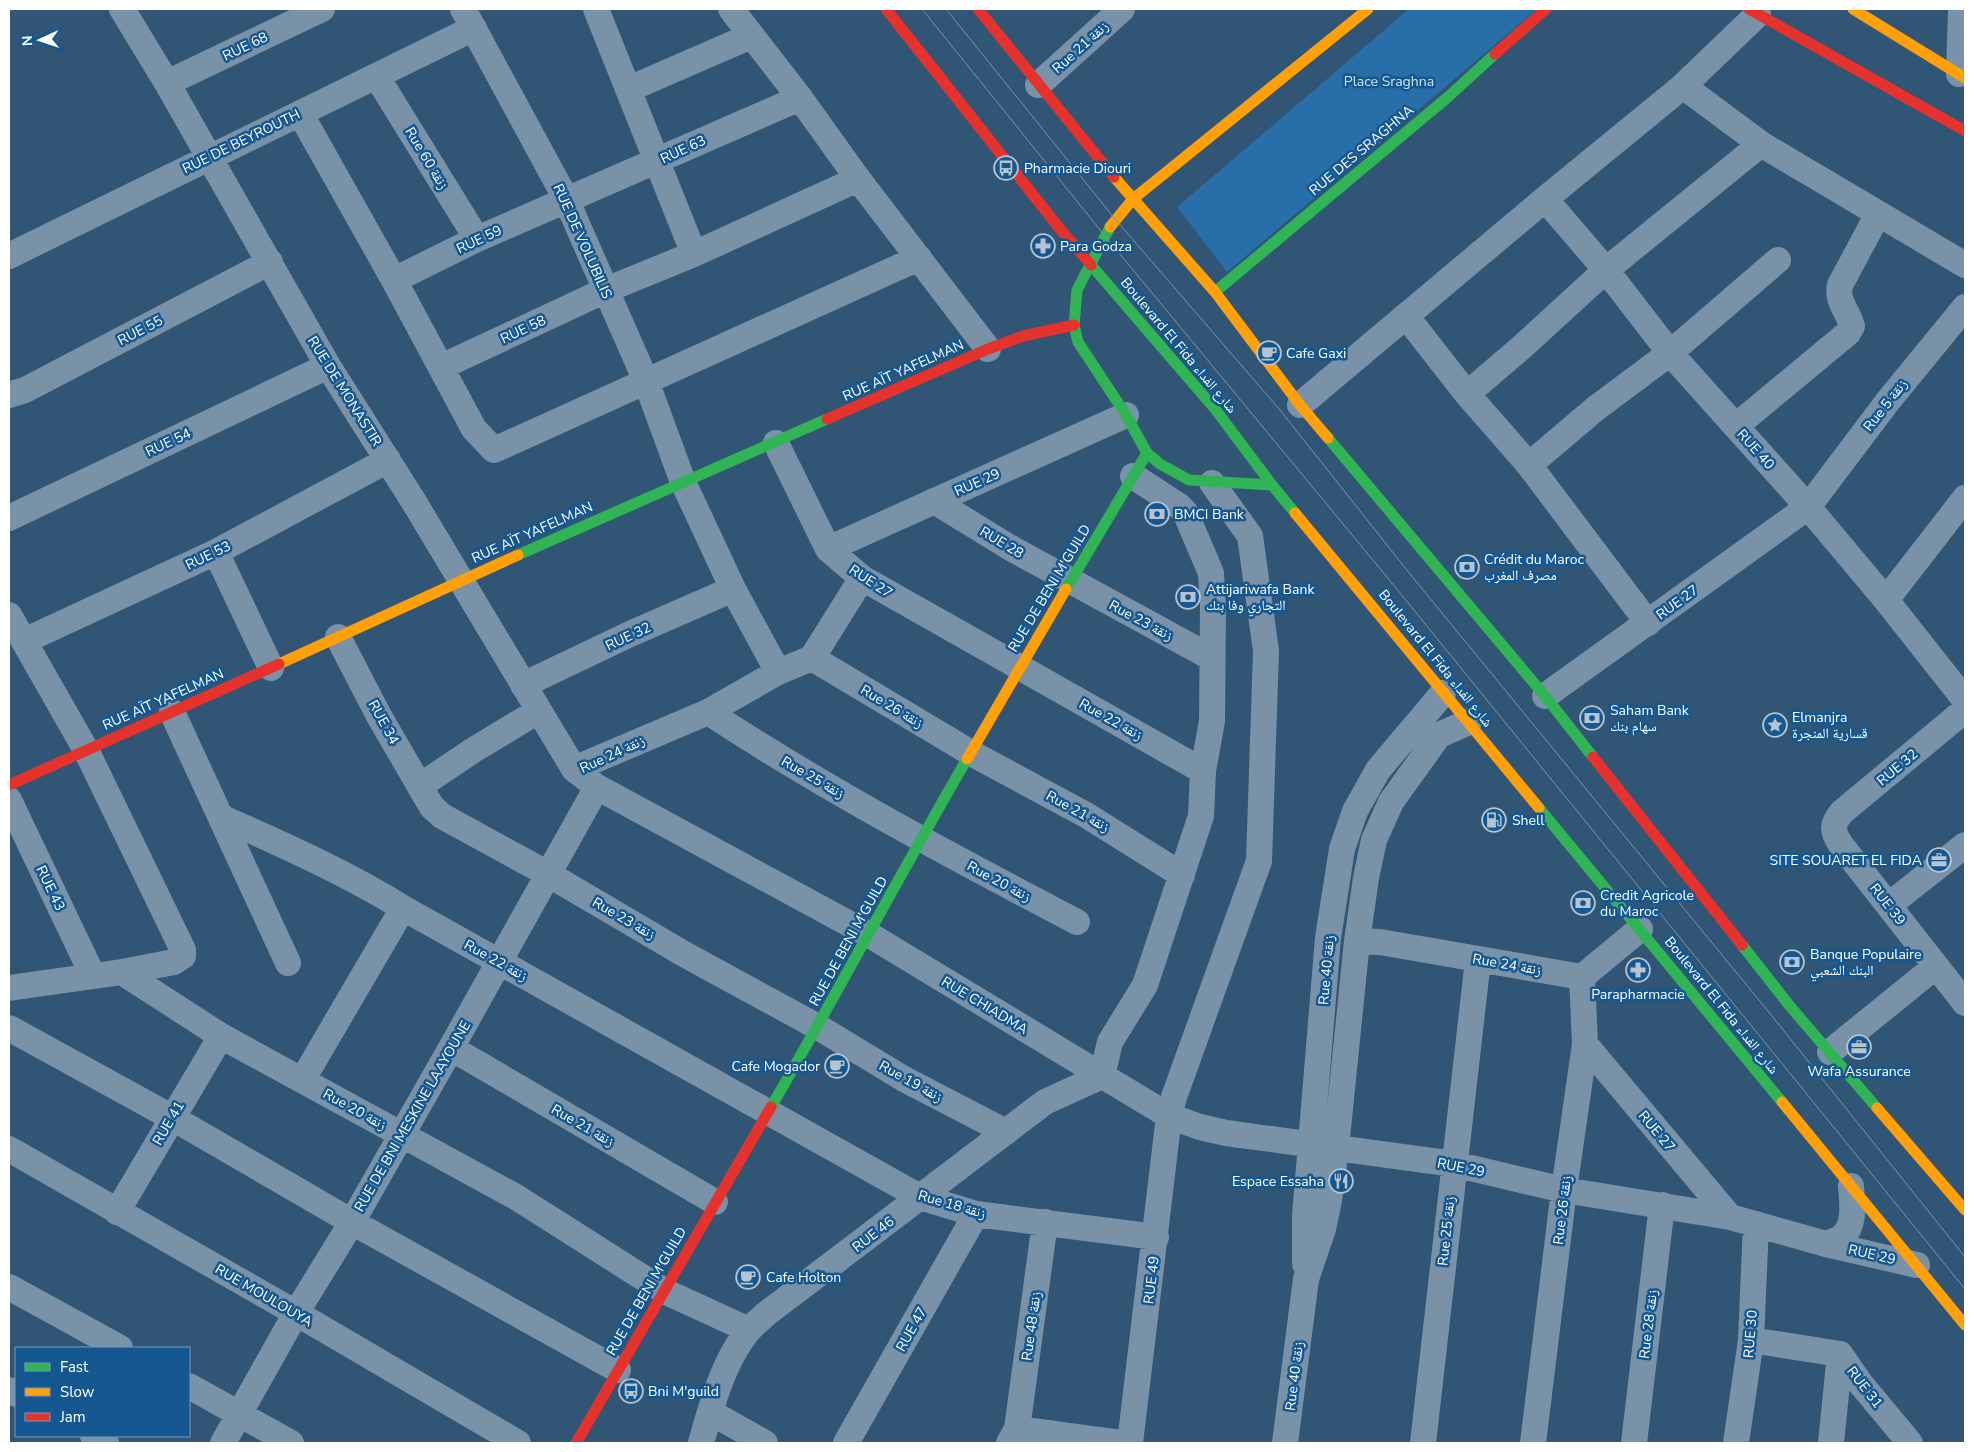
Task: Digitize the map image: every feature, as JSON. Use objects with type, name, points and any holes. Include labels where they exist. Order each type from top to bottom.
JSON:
[{"type":"street","name":"RUE 68","points":[[167,84],[322,9]]},
{"type":"street","points":[[731,9],[988,349]]},
{"type":"street","name":"Boulevard El Fida شارع الفداء","points":[[886,9],[1060,230],[1215,409],[1272,485],[1363,592],[1443,693],[1640,929],[1965,1325]]},
{"type":"street","points":[[978,9],[1038,85],[1215,292],[1300,404],[1545,696],[1789,1005],[1965,1210]]},
{"type":"street","name":"Rue 21 زنقة","points":[[1038,85],[1121,9]]},
{"type":"street","points":[[1272,485],[1243,482],[1212,483],[1189,480],[1160,464],[1147,452],[1078,342],[1074,325],[1077,290],[1115,219],[1133,198],[1368,9]]},
{"type":"street","name":"RUE DES SRAGHNA","points":[[1215,292],[1448,97],[1546,9]]},
{"type":"street","points":[[1853,9],[1962,76]]},
{"type":"street","points":[[1961,9],[1962,76]]},
{"type":"street","name":"RUE DE MONASTIR","points":[[127,10],[167,84],[328,366],[388,460],[574,769]]},
{"type":"street","points":[[600,10],[694,254]]},
{"type":"street","points":[[1300,404],[1545,198],[1683,86],[1753,11],[1965,131]]},
{"type":"street","name":"RUE DE BEYROUTH","points":[[9,256],[209,156],[377,77],[468,18]]},
{"type":"street","name":"RUE DE VOLUBILIS","points":[[468,18],[566,199],[646,380],[683,482],[733,588],[778,672]]},
{"type":"street","points":[[629,89],[751,36]]},
{"type":"street","name":"Rue 60 زنقة","points":[[377,77],[477,239]]},
{"type":"street","points":[[1683,86],[1761,144],[1965,265]]},
{"type":"street","name":"RUE 63","points":[[566,199],[800,98]]},
{"type":"street","points":[[300,113],[394,280],[474,429],[494,450],[919,258]]},
{"type":"street","points":[[1467,394],[1606,270],[1761,144]]},
{"type":"street","name":"RUE 58","points":[[441,368],[606,290],[694,254],[858,179]]},
{"type":"street","name":"RUE 40","points":[[1545,198],[1606,270],[1670,353],[1808,507],[1886,600],[1965,700]]},
{"type":"street","name":"RUE 59","points":[[394,280],[477,239],[566,199]]},
{"type":"street","points":[[1736,426],[1848,333],[1852,326],[1838,293],[1840,285],[1878,214]]},
{"type":"street","points":[[1529,466],[1595,409],[1670,353],[1778,260]]},
{"type":"street","name":"RUE 55","points":[[9,395],[25,390],[270,262]]},
{"type":"street","name":"Rue 5 زنقة","points":[[1808,507],[1888,401],[1965,307]]},
{"type":"street","points":[[1406,316],[1467,394],[1529,466],[1648,623]]},
{"type":"street","name":"RUE AÏT YAFELMAN","points":[[9,785],[460,580],[988,349],[1023,336],[1074,325]]},
{"type":"street","name":"RUE 54","points":[[9,518],[328,366]]},
{"type":"street","name":"RUE 29","points":[[828,549],[1126,416]]},
{"type":"street","name":"RUE 27","points":[[776,443],[828,549],[862,578],[1019,668]]},
{"type":"street","name":"RUE DE BENI M'GUILD","points":[[576,1443],[818,1027],[920,840],[1019,668],[1147,452]]},
{"type":"street","name":"RUE 53","points":[[24,642],[216,552],[388,460]]},
{"type":"street","points":[[1102,1076],[1110,1042],[1145,985],[1201,816],[1203,771],[1212,721],[1213,606],[1211,573],[1199,541],[1185,512],[1179,506],[1132,476]]},
{"type":"street","name":"RUE 49","points":[[1130,1443],[1169,1116],[1174,1097],[1259,861],[1266,652],[1250,536],[1212,483]]},
{"type":"street","name":"RUE 28","points":[[934,501],[1071,582]]},
{"type":"street","points":[[1886,600],[1963,505]]},
{"type":"street","name":"RUE 27","points":[[1545,696],[1808,507]]},
{"type":"street","points":[[216,552],[270,668]]},
{"type":"street","points":[[812,658],[862,578]]},
{"type":"street","name":"Rue 23 زنقة","points":[[1071,582],[1212,658]]},
{"type":"street","name":"RUE 32","points":[[523,685],[733,588]]},
{"type":"street","points":[[9,615],[86,750],[183,950],[183,956],[174,962],[122,972],[9,988]]},
{"type":"street","name":"RUE 34","points":[[338,637],[379,716],[426,796]]},
{"type":"street","name":"Rue 24 زنقة","points":[[812,658],[778,672],[708,712],[574,769],[597,787],[868,934]]},
{"type":"street","name":"Rue 26 زنقة","points":[[812,658],[971,753]]},
{"type":"street","name":"Rue 22 زنقة","points":[[1019,668],[1203,771]]},
{"type":"street","name":"Rue 40 زنقة","points":[[1285,1443],[1306,1279],[1324,1229],[1328,938],[1342,849],[1355,811],[1378,770],[1443,693]]},
{"type":"street","name":"RUE 32","points":[[1834,827],[1836,819],[1842,812],[1965,710]]},
{"type":"street","points":[[426,796],[472,751],[538,711]]},
{"type":"street","points":[[172,712],[288,963]]},
{"type":"street","name":"Rue 25 زنقة","points":[[708,712],[771,753],[920,840]]},
{"type":"street","name":"Rue 40 زنقة","points":[[1324,1146],[1358,941],[1366,878],[1374,840],[1391,802],[1440,735],[1469,722]]},
{"type":"street","name":"Rue 21 زنقة","points":[[971,753],[1086,815],[1182,875]]},
{"type":"street","name":"RUE DE BNI MESKINE LAAYOUNE","points":[[223,1443],[296,1313],[352,1222],[597,787]]},
{"type":"street","name":"Rue 23 زنقة","points":[[426,796],[442,816],[548,874],[684,954],[818,1027]]},
{"type":"street","name":"RUE 43","points":[[9,800],[93,976]]},
{"type":"street","name":"Rue 22 زنقة","points":[[220,817],[331,867],[372,889],[768,1112]]},
{"type":"street","name":"RUE 39","points":[[1834,827],[1835,835],[1841,844],[1965,1003]]},
{"type":"street","name":"Rue 20 زنقة","points":[[920,840],[1077,922]]},
{"type":"street","points":[[1889,906],[1965,845]]},
{"type":"street","points":[[303,1080],[403,908]]},
{"type":"street","points":[[1582,977],[1640,929]]},
{"type":"street","name":"RUE CHIADMA","points":[[868,934],[1102,1076]]},
{"type":"street","name":"Rue 24 زنقة","points":[[1358,941],[1380,942],[1582,977]]},
{"type":"street","name":"Rue 25 زنقة","points":[[1423,1443],[1478,960]]},
{"type":"street","points":[[1830,1052],[1936,966]]},
{"type":"street","name":"Rue 20 زنقة","points":[[122,972],[221,1036],[516,1197],[664,1291],[749,1330]]},
{"type":"street","name":"Rue 26 زنقة","points":[[1533,1443],[1564,1190],[1585,1044],[1582,977]]},
{"type":"street","name":"Rue 19 زنقة","points":[[818,1027],[904,1079],[1006,1132]]},
{"type":"street","points":[[9,1028],[172,1117],[352,1222],[618,1370]]},
{"type":"street","name":"RUE 41","points":[[117,1212],[221,1036]]},
{"type":"street","name":"RUE 27","points":[[1585,1044],[1730,1217]]},
{"type":"street","name":"Rue 21 زنقة","points":[[451,1048],[715,1202]]},
{"type":"street","name":"RUE 29","points":[[1102,1076],[1169,1116],[1200,1127],[1226,1133],[1454,1164],[1564,1190],[1730,1217],[1826,1244],[1917,1265]]},
{"type":"street","name":"RUE 46","points":[[701,1443],[710,1412],[733,1356],[749,1330],[784,1300],[838,1261],[1045,1102],[1102,1076]]},
{"type":"street","name":"Rue 18 زنقة","points":[[768,1112],[920,1197],[976,1214],[1156,1237]]},
{"type":"street","name":"RUE MOULOUYA","points":[[9,1149],[296,1313],[518,1443]]},
{"type":"street","name":"RUE 29","points":[[1826,1244],[1841,1237],[1849,1227],[1852,1216],[1851,1186]]},
{"type":"street","name":"Rue 28 زنقة","points":[[1634,1443],[1662,1205]]},
{"type":"street","name":"RUE 47","points":[[846,1443],[976,1214]]},
{"type":"street","name":"Rue 48 زنقة","points":[[1045,1222],[1013,1436],[1121,1443]]},
{"type":"street","name":"RUE 30","points":[[1736,1443],[1750,1340],[1756,1224]]},
{"type":"street","points":[[9,1287],[118,1347]]},
{"type":"street","name":"RUE 31","points":[[1750,1340],[1840,1354],[1860,1383],[1910,1443]]},
{"type":"street","points":[[1831,1443],[1840,1354]]},
{"type":"street","points":[[190,1387],[291,1443]]},
{"type":"street","points":[[710,1412],[765,1443]]},
{"type":"street","points":[[94,1437],[106,1443]]},
{"type":"green space","name":"Place Sraghna","points":[[1409,9],[1537,9],[1227,272],[1177,207]]},
{"type":"tram line","points":[[922,9],[1105,236],[1396,588],[1965,1289]]},
{"type":"tram line","points":[[946,9],[1115,219],[1280,410],[1410,574],[1772,1016],[1965,1257]]},
{"type":"traffic: fast","points":[[1215,292],[1448,97],[1495,54]]},
{"type":"traffic: fast","points":[[1110,227],[1077,290],[1074,325],[1078,342],[1126,415],[1147,453],[1160,464],[1189,480],[1272,485]]},
{"type":"traffic: fast","points":[[1091,265],[1215,409],[1295,513]]},
{"type":"traffic: fast","points":[[518,555],[827,419]]},
{"type":"traffic: fast","points":[[1328,438],[1545,696],[1593,757]]},
{"type":"traffic: fast","points":[[1066,589],[1147,453]]},
{"type":"traffic: fast","points":[[771,1107],[967,759]]},
{"type":"traffic: fast","points":[[1539,808],[1782,1102]]},
{"type":"traffic: fast","points":[[1742,945],[1789,1005],[1877,1108]]},
{"type":"traffic: slow","points":[[1110,227],[1133,199],[1368,9]]},
{"type":"traffic: slow","points":[[1853,9],[1965,78]]},
{"type":"traffic: slow","points":[[1114,177],[1215,292],[1300,405],[1328,438]]},
{"type":"traffic: slow","points":[[1295,513],[1539,808]]},
{"type":"traffic: slow","points":[[279,664],[518,555]]},
{"type":"traffic: slow","points":[[967,759],[1066,589]]},
{"type":"traffic: slow","points":[[1782,1102],[1965,1325]]},
{"type":"traffic: slow","points":[[1877,1108],[1965,1210]]},
{"type":"traffic: jam","points":[[886,9],[1060,229],[1091,265]]},
{"type":"traffic: jam","points":[[978,9],[1114,177]]},
{"type":"traffic: jam","points":[[1495,54],[1546,9]]},
{"type":"traffic: jam","points":[[1749,9],[1965,131]]},
{"type":"traffic: jam","points":[[827,419],[988,349],[1023,336],[1074,325]]},
{"type":"traffic: jam","points":[[9,785],[279,664]]},
{"type":"traffic: jam","points":[[1593,757],[1742,945]]},
{"type":"traffic: jam","points":[[576,1443],[771,1107]]},
{"type":"place","name":"Pharmacie Diouri","points":[[1006,168]]},
{"type":"place","name":"Para Godza","points":[[1043,246]]},
{"type":"place","name":"Cafe Gaxi","points":[[1269,353]]},
{"type":"place","name":"BMCI Bank","points":[[1157,514]]},
{"type":"place","name":"Crédit du Maroc مصرف المغرب","points":[[1467,567]]},
{"type":"place","name":"Attijariwafa Bank التجاري وفا بنك","points":[[1188,597]]},
{"type":"place","name":"Saham Bank سهام بنك","points":[[1592,718]]},
{"type":"place","name":"Elmanjra قسارية المنجرة","points":[[1775,725]]},
{"type":"place","name":"Shell","points":[[1494,820]]},
{"type":"place","name":"SITE SOUARET EL FIDA","points":[[1939,860]]},
{"type":"place","name":"Credit Agricole du Maroc","points":[[1583,903]]},
{"type":"place","name":"Banque Populaire البنك الشعبي","points":[[1792,962]]},
{"type":"place","name":"Parapharmacie","points":[[1638,970]]},
{"type":"place","name":"Wafa Assurance","points":[[1859,1047]]},
{"type":"place","name":"Cafe Mogador","points":[[837,1066]]},
{"type":"place","name":"Espace Essaha","points":[[1341,1181]]},
{"type":"place","name":"Cafe Holton","points":[[748,1277]]},
{"type":"place","name":"Bni M'guild","points":[[631,1391]]}]
